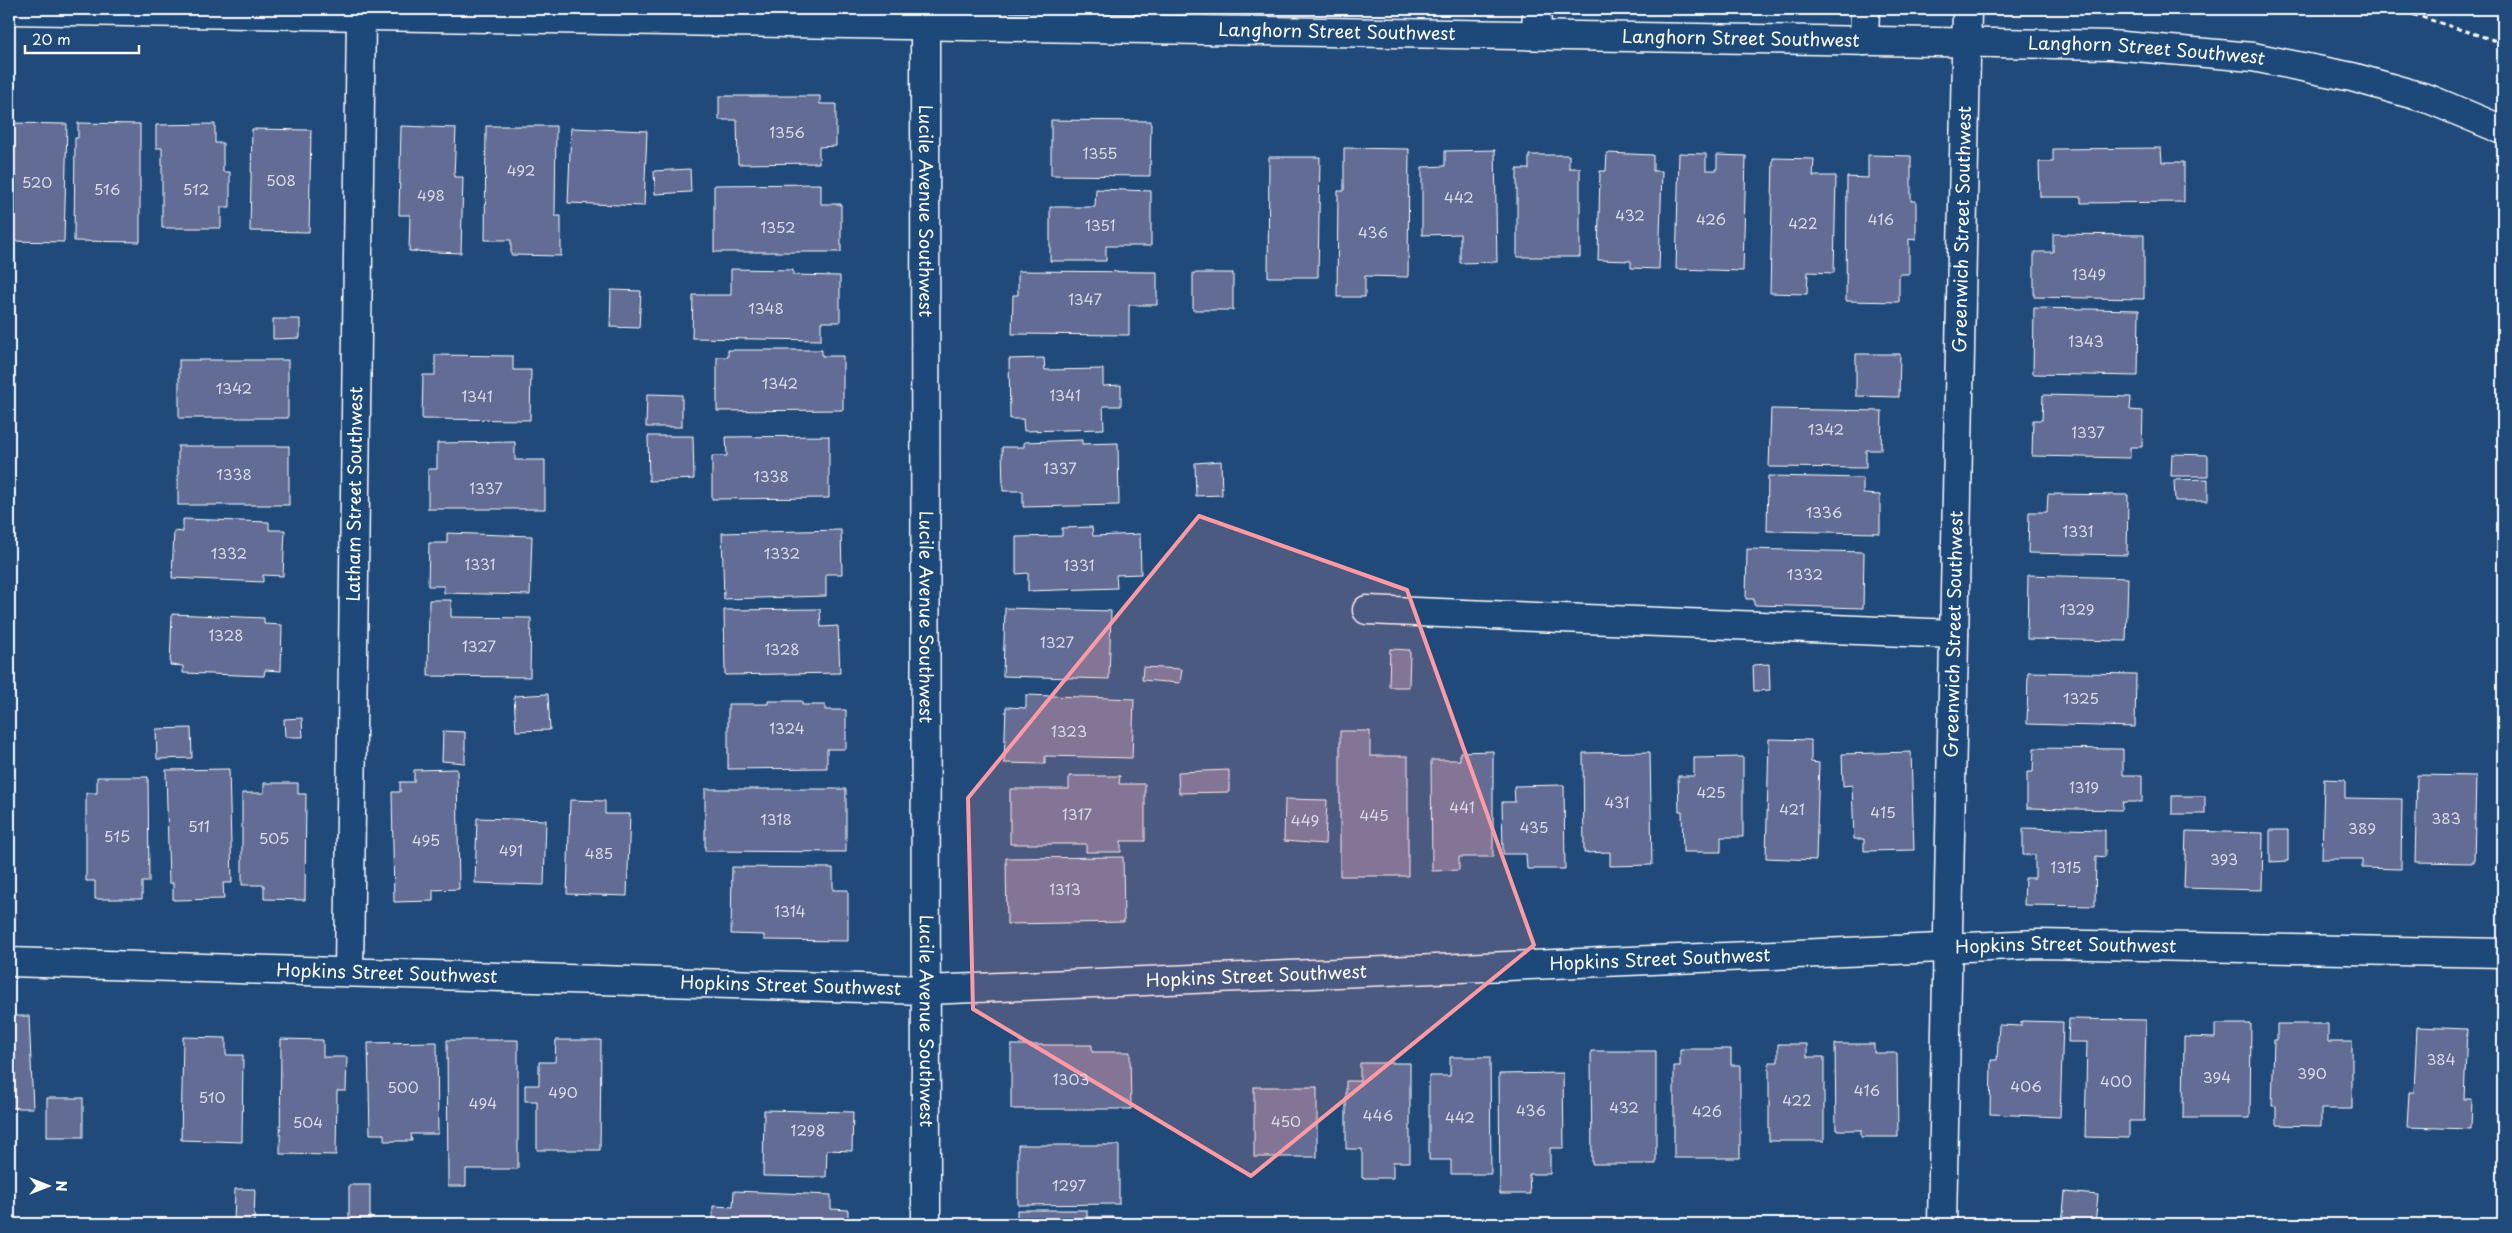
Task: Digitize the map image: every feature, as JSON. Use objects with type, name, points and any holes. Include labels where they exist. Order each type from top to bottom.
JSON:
[{"type":"street","points":[[1536,36],[1537,9]]},
{"type":"street","points":[[1864,41],[1865,9]]},
{"type":"street","name":"Greenwich Street Southwest","points":[[1942,1224],[1967,9]]},
{"type":"street","name":"Langhorn Street Southwest","points":[[9,10],[361,16],[1315,20],[1536,36],[2112,45],[2253,57],[2369,82],[2429,100],[2503,130]]},
{"type":"street","name":"Latham Street Southwest","points":[[349,972],[361,16]]},
{"type":"street","name":"Lucile Avenue Southwest","points":[[925,17],[926,1224]]},
{"type":"street","points":[[1366,610],[1954,634]]},
{"type":"street","name":"Hopkins Street Southwest","points":[[9,962],[926,990],[2039,944],[2503,953]]},
{"type":"path","points":[[2396,9],[2503,43]]},
{"type":"highlighted area","points":[[1199,516],[1407,590],[1534,945],[1251,1176],[973,1009],[968,798]]},
{"type":"building","points":[[719,96],[820,96],[820,104],[836,104],[836,146],[819,147],[819,163],[738,164],[737,120],[719,120]]},
{"type":"building","points":[[1051,120],[1151,121],[1150,176],[1051,175]]},
{"type":"building","points":[[9,123],[67,124],[64,242],[9,241]]},
{"type":"building","points":[[78,123],[140,124],[140,242],[74,241],[75,138],[78,138]]},
{"type":"building","points":[[215,124],[215,143],[223,143],[223,172],[230,172],[230,207],[221,207],[221,228],[162,228],[162,148],[156,148],[156,125]]},
{"type":"building","points":[[401,126],[456,128],[454,177],[463,177],[461,253],[409,251],[410,215],[399,215]]},
{"type":"building","points":[[486,126],[556,126],[555,216],[561,216],[561,256],[511,255],[511,240],[485,240]]},
{"type":"building","points":[[571,128],[647,131],[644,206],[568,203]]},
{"type":"building","points":[[252,129],[311,130],[309,232],[250,231]]},
{"type":"building","points":[[1344,148],[1409,149],[1408,277],[1365,276],[1365,297],[1337,297],[1338,191],[1344,191]]},
{"type":"building","points":[[2161,148],[2162,162],[2184,162],[2184,202],[2081,203],[2081,197],[2040,197],[2039,162],[2053,162],[2053,149]]},
{"type":"building","points":[[1495,150],[1497,262],[1460,263],[1460,234],[1422,235],[1422,167],[1445,166],[1445,151]]},
{"type":"building","points":[[1607,153],[1653,155],[1653,171],[1662,171],[1659,269],[1631,268],[1631,261],[1598,260],[1600,171],[1606,171]]},
{"type":"building","points":[[1679,153],[1706,154],[1706,170],[1717,170],[1717,155],[1746,156],[1743,271],[1676,269]]},
{"type":"building","points":[[1529,155],[1569,155],[1569,168],[1580,168],[1580,257],[1517,257],[1517,169],[1529,169]]},
{"type":"building","points":[[1868,155],[1911,156],[1911,201],[1916,201],[1916,240],[1909,239],[1909,274],[1899,274],[1899,302],[1846,301],[1847,177],[1868,178]]},
{"type":"building","points":[[1269,157],[1320,157],[1318,277],[1268,277]]},
{"type":"building","points":[[1773,158],[1814,159],[1813,176],[1836,176],[1834,273],[1808,272],[1807,294],[1770,293]]},
{"type":"building","points":[[690,169],[691,192],[655,194],[654,171]]},
{"type":"building","points":[[821,184],[821,204],[841,204],[841,252],[714,252],[714,185]]},
{"type":"building","points":[[1096,189],[1151,191],[1151,246],[1106,246],[1106,261],[1050,261],[1050,207],[1095,207]]},
{"type":"building","points":[[2053,234],[2144,235],[2144,299],[2034,297],[2034,252],[2053,252]]},
{"type":"building","points":[[731,269],[793,270],[793,275],[840,276],[840,322],[821,322],[821,340],[692,338],[693,295],[731,295]]},
{"type":"building","points":[[1018,271],[1157,272],[1157,305],[1129,305],[1129,335],[1012,334],[1013,295],[1018,295]]},
{"type":"building","points":[[1193,273],[1233,273],[1233,310],[1193,310]]},
{"type":"building","points":[[611,290],[641,291],[639,328],[610,327]]},
{"type":"building","points":[[2034,308],[2139,310],[2138,376],[2033,374]]},
{"type":"building","points":[[273,319],[300,319],[300,338],[273,339]]},
{"type":"building","points":[[728,350],[822,350],[822,356],[843,356],[843,410],[717,411],[717,357],[728,357]]},
{"type":"building","points":[[1856,354],[1900,354],[1899,397],[1856,396]]},
{"type":"building","points":[[435,355],[513,356],[513,370],[531,370],[530,420],[422,419],[423,375],[435,375]]},
{"type":"building","points":[[1044,358],[1045,370],[1103,369],[1103,386],[1121,385],[1121,406],[1103,406],[1104,429],[1024,431],[1023,419],[1010,419],[1009,359]]},
{"type":"building","points":[[179,360],[288,360],[288,418],[179,418]]},
{"type":"building","points":[[647,394],[682,395],[682,427],[646,427]]},
{"type":"building","points":[[2043,395],[2131,397],[2130,410],[2143,411],[2142,447],[2130,447],[2130,458],[2032,456],[2033,420],[2042,420]]},
{"type":"building","points":[[1771,409],[1882,411],[1881,450],[1866,450],[1866,468],[1769,467]]},
{"type":"building","points":[[648,436],[693,436],[694,479],[649,481]]},
{"type":"building","points":[[829,436],[829,498],[712,499],[712,456],[727,456],[726,437]]},
{"type":"building","points":[[1082,440],[1082,444],[1118,443],[1119,505],[1023,507],[1023,491],[1003,491],[1002,447],[1024,447],[1024,442]]},
{"type":"building","points":[[515,442],[515,460],[545,460],[545,509],[428,509],[428,469],[437,469],[437,443]]},
{"type":"building","points":[[178,446],[289,446],[289,505],[178,505]]},
{"type":"building","points":[[2172,454],[2208,455],[2208,476],[2171,476]]},
{"type":"building","points":[[1221,461],[1222,495],[1196,496],[1195,463]]},
{"type":"building","points":[[1768,476],[1863,478],[1863,494],[1880,495],[1880,533],[1767,531]]},
{"type":"building","points":[[2208,479],[2208,501],[2175,501],[2174,480]]},
{"type":"building","points":[[2048,494],[2128,495],[2127,555],[2028,553],[2029,512],[2047,512]]},
{"type":"building","points":[[183,519],[269,522],[269,530],[285,530],[283,576],[263,575],[263,582],[172,578],[174,531],[183,532]]},
{"type":"building","points":[[1092,527],[1093,536],[1140,534],[1141,574],[1116,575],[1117,588],[1028,591],[1028,573],[1016,574],[1016,537],[1062,536],[1062,528]]},
{"type":"building","points":[[841,530],[842,574],[826,574],[826,596],[724,599],[722,533]]},
{"type":"building","points":[[447,533],[532,536],[530,595],[444,593],[444,586],[428,586],[429,543],[447,543]]},
{"type":"building","points":[[1747,549],[1864,552],[1863,608],[1754,605],[1754,599],[1746,599]]},
{"type":"building","points":[[2028,575],[2128,578],[2126,641],[2027,639]]},
{"type":"building","points":[[429,600],[451,600],[451,617],[531,618],[530,677],[428,676]]},
{"type":"building","points":[[1005,608],[1111,611],[1109,679],[1003,676]]},
{"type":"building","points":[[820,609],[821,627],[838,626],[840,673],[725,675],[724,610]]},
{"type":"building","points":[[172,614],[264,618],[264,624],[282,625],[281,671],[265,670],[264,676],[183,673],[183,666],[170,665]]},
{"type":"building","points":[[1390,649],[1410,650],[1409,687],[1389,687]]},
{"type":"building","points":[[1769,664],[1770,690],[1754,691],[1753,665]]},
{"type":"building","points":[[1143,667],[1182,669],[1180,683],[1142,680]]},
{"type":"building","points":[[2028,672],[2136,674],[2135,727],[2027,724]]},
{"type":"building","points":[[548,694],[550,730],[516,731],[514,696]]},
{"type":"building","points":[[1026,695],[1134,699],[1132,758],[1045,756],[1045,764],[1004,763],[1006,707],[1026,708]]},
{"type":"building","points":[[768,701],[802,701],[802,705],[825,705],[825,710],[846,710],[846,749],[827,749],[827,768],[728,769],[728,704],[768,704]]},
{"type":"building","points":[[302,718],[303,737],[285,737],[284,719]]},
{"type":"building","points":[[191,728],[192,758],[157,759],[156,729]]},
{"type":"building","points":[[443,731],[465,732],[465,763],[442,761]]},
{"type":"building","points":[[1340,731],[1370,731],[1370,756],[1408,756],[1408,876],[1340,876]]},
{"type":"building","points":[[1769,739],[1811,740],[1811,762],[1819,763],[1816,860],[1766,858]]},
{"type":"building","points":[[2034,748],[2123,749],[2123,775],[2142,775],[2142,802],[2123,802],[2122,810],[2027,808],[2027,772],[2033,772]]},
{"type":"building","points":[[1493,751],[1493,857],[1459,857],[1459,870],[1432,871],[1431,760],[1460,760],[1460,752]]},
{"type":"building","points":[[1650,752],[1652,865],[1610,866],[1610,852],[1584,853],[1583,753]]},
{"type":"building","points":[[1911,752],[1914,850],[1864,851],[1864,839],[1854,839],[1852,785],[1843,786],[1842,754]]},
{"type":"building","points":[[1743,757],[1743,837],[1721,837],[1721,852],[1683,852],[1682,811],[1679,811],[1678,776],[1694,776],[1694,758]]},
{"type":"building","points":[[229,769],[232,883],[223,883],[224,899],[173,900],[173,883],[169,883],[166,770]]},
{"type":"building","points":[[457,769],[459,889],[433,890],[433,901],[394,902],[392,792],[400,792],[400,782],[414,782],[414,770]]},
{"type":"building","points":[[1229,770],[1229,792],[1179,793],[1178,772]]},
{"type":"building","points":[[2417,775],[2476,776],[2474,863],[2415,862]]},
{"type":"building","points":[[1069,776],[1120,776],[1119,784],[1145,784],[1145,841],[1121,841],[1121,852],[1086,852],[1086,844],[1010,844],[1010,789],[1069,789]]},
{"type":"building","points":[[97,777],[148,777],[149,882],[142,882],[142,899],[95,899],[95,881],[86,881],[86,793],[97,793]]},
{"type":"building","points":[[2324,779],[2345,780],[2345,798],[2402,799],[2401,869],[2362,868],[2362,859],[2322,859]]},
{"type":"building","points":[[264,783],[298,783],[298,794],[306,794],[305,900],[264,899],[264,885],[242,885],[242,793],[264,793]]},
{"type":"building","points":[[1564,785],[1565,869],[1527,869],[1526,854],[1503,854],[1502,802],[1515,802],[1514,786]]},
{"type":"building","points":[[705,789],[846,789],[846,852],[705,851]]},
{"type":"building","points":[[2172,796],[2205,796],[2205,814],[2172,814]]},
{"type":"building","points":[[1285,799],[1327,800],[1325,844],[1284,841]]},
{"type":"building","points":[[570,800],[605,801],[605,814],[630,814],[627,896],[567,894]]},
{"type":"building","points":[[2503,813],[2503,860],[2500,859]]},
{"type":"building","points":[[477,818],[546,820],[544,885],[475,883]]},
{"type":"building","points":[[2023,828],[2105,830],[2105,857],[2096,856],[2095,906],[2024,905],[2025,878],[2035,878],[2035,855],[2023,855]]},
{"type":"building","points":[[2270,830],[2288,830],[2288,861],[2270,862]]},
{"type":"building","points":[[2186,831],[2263,833],[2262,890],[2184,888]]},
{"type":"building","points":[[1123,857],[1124,922],[1007,924],[1006,858]]},
{"type":"building","points":[[732,867],[833,868],[833,890],[848,890],[848,941],[764,940],[764,935],[731,934]]},
{"type":"building","points":[[9,1016],[29,1016],[33,1108],[9,1108]]},
{"type":"building","points":[[2069,1019],[2146,1020],[2144,1121],[2129,1121],[2129,1138],[2085,1137],[2087,1042],[2068,1042]]},
{"type":"building","points":[[2021,1021],[2063,1022],[2060,1117],[1990,1114],[1991,1060],[1997,1060],[1999,1025],[2021,1026]]},
{"type":"building","points":[[2215,1024],[2251,1024],[2250,1118],[2183,1118],[2184,1037],[2215,1038]]},
{"type":"building","points":[[2277,1024],[2328,1024],[2328,1042],[2352,1042],[2352,1109],[2321,1109],[2321,1126],[2276,1125],[2276,1106],[2272,1106],[2274,1040],[2277,1040]]},
{"type":"building","points":[[2417,1027],[2467,1029],[2464,1099],[2472,1099],[2471,1129],[2407,1127],[2409,1092],[2414,1092]]},
{"type":"building","points":[[183,1037],[226,1038],[226,1055],[243,1055],[242,1142],[181,1140]]},
{"type":"building","points":[[281,1039],[323,1040],[323,1057],[347,1057],[346,1091],[337,1091],[336,1155],[280,1154]]},
{"type":"building","points":[[447,1040],[518,1040],[518,1169],[466,1169],[466,1186],[448,1186]]},
{"type":"building","points":[[556,1040],[601,1040],[600,1150],[537,1150],[537,1101],[525,1101],[525,1085],[539,1085],[539,1062],[555,1062]]},
{"type":"building","points":[[437,1042],[438,1134],[411,1134],[412,1141],[384,1141],[384,1134],[370,1134],[368,1043]]},
{"type":"building","points":[[1778,1044],[1807,1044],[1807,1057],[1824,1057],[1824,1141],[1769,1141],[1769,1062],[1778,1062]]},
{"type":"building","points":[[1835,1044],[1874,1044],[1874,1053],[1897,1053],[1898,1137],[1861,1137],[1861,1130],[1836,1130]]},
{"type":"building","points":[[1011,1045],[1092,1045],[1092,1052],[1130,1052],[1131,1109],[1011,1109]]},
{"type":"building","points":[[1680,1049],[1731,1049],[1731,1065],[1740,1065],[1740,1158],[1674,1158],[1674,1066],[1680,1066]]},
{"type":"building","points":[[1591,1051],[1656,1051],[1656,1164],[1592,1164]]},
{"type":"building","points":[[1450,1057],[1490,1057],[1491,1174],[1451,1174],[1451,1160],[1429,1160],[1429,1076],[1450,1076]]},
{"type":"building","points":[[1360,1063],[1410,1063],[1410,1162],[1393,1162],[1393,1178],[1362,1178],[1362,1149],[1346,1149],[1346,1081],[1360,1081]]},
{"type":"building","points":[[1563,1073],[1564,1148],[1550,1148],[1550,1174],[1529,1174],[1530,1194],[1500,1194],[1499,1074]]},
{"type":"building","points":[[1254,1087],[1317,1087],[1317,1157],[1254,1157]]},
{"type":"building","points":[[47,1098],[83,1098],[83,1137],[47,1137]]},
{"type":"building","points":[[764,1110],[853,1112],[852,1151],[827,1150],[826,1177],[763,1176]]},
{"type":"building","points":[[1018,1145],[1119,1145],[1119,1204],[1018,1205]]},
{"type":"building","points":[[349,1185],[370,1185],[370,1219],[349,1219]]},
{"type":"building","points":[[235,1189],[255,1189],[254,1224],[234,1224]]},
{"type":"building","points":[[734,1191],[831,1195],[831,1209],[848,1210],[848,1224],[713,1224],[713,1206],[733,1207]]},
{"type":"building","points":[[2065,1192],[2098,1195],[2095,1224],[2062,1224]]},
{"type":"building","points":[[1017,1210],[1087,1210],[1087,1217],[1114,1217],[1114,1224],[1017,1224]]}]
